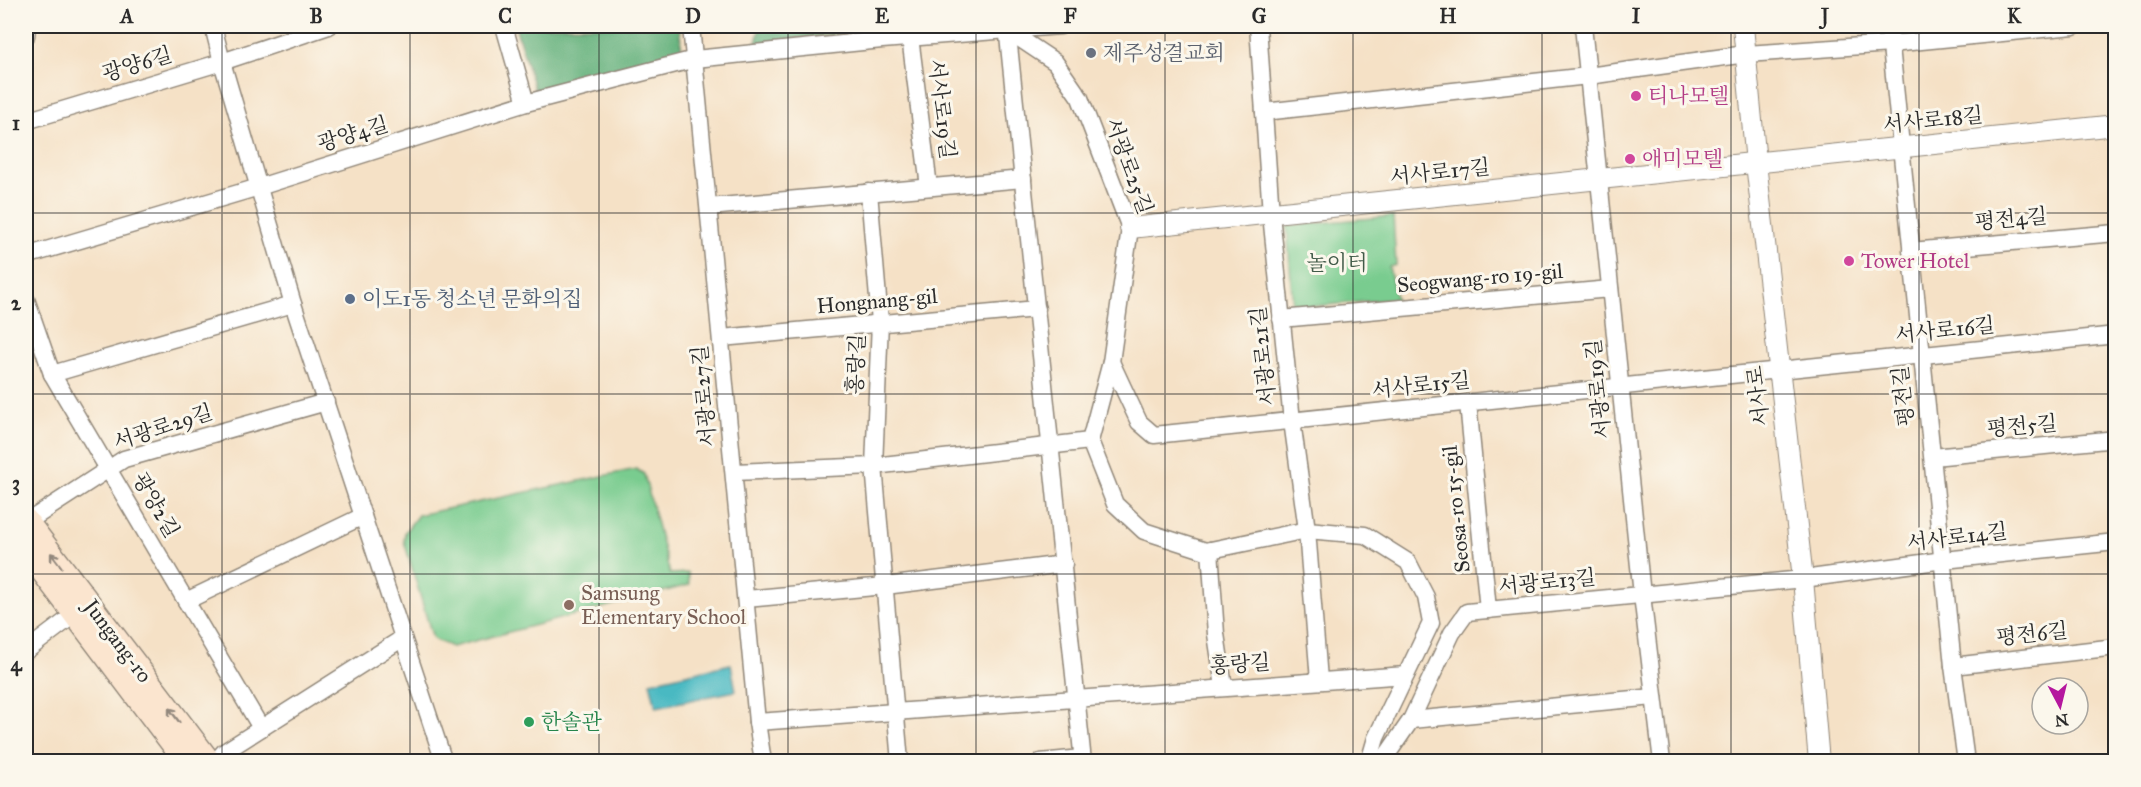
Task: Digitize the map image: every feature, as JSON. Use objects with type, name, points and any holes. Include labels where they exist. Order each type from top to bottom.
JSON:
[{"type":"main road","name":"Jungang-ro","points":[[26,521],[210,762]]},
{"type":"main road","name":"Jungang-ro","points":[[26,550],[186,762]]},
{"type":"street","points":[[26,36],[27,26]]},
{"type":"street","points":[[213,26],[293,304],[444,762]]},
{"type":"street","name":"광양6길","points":[[26,121],[222,62],[329,26]]},
{"type":"street","points":[[504,26],[526,103]]},
{"type":"street","name":"서광로27길","points":[[691,26],[757,722],[763,762]]},
{"type":"street","name":"서사로19길","points":[[695,59],[877,32],[910,37],[1004,27],[1060,26]]},
{"type":"street","name":"서광로21길","points":[[1258,26],[1271,214],[1292,421],[1307,530],[1319,680]]},
{"type":"street","name":"서광로19길","points":[[1583,26],[1642,595],[1662,762]]},
{"type":"street","name":"서사로","points":[[1743,26],[1755,163],[1803,579],[1819,762]]},
{"type":"street","name":"평전길","points":[[1889,26],[1953,666],[1966,762]]},
{"type":"street","points":[[1264,112],[1588,76],[1746,54],[1891,44],[2074,26]]},
{"type":"street","points":[[1004,27],[1052,445],[1082,760],[1040,762]]},
{"type":"street","name":"서광로25길","points":[[1004,27],[1055,62],[1080,98],[1130,228],[1111,362],[1090,441]]},
{"type":"street","name":"서사로19길","points":[[910,37],[929,187]]},
{"type":"street","name":"광양4길","points":[[26,256],[259,188],[526,103],[695,59]]},
{"type":"street","name":"서사로18길","points":[[1755,163],[2115,125]]},
{"type":"street","name":"서사로17길","points":[[1130,228],[1755,163]]},
{"type":"street","points":[[709,207],[1023,179]]},
{"type":"street","name":"홍랑길","points":[[869,192],[880,322],[874,466],[900,762]]},
{"type":"street","name":"평전4길","points":[[1911,251],[2115,233]]},
{"type":"street","name":"Seogwang-ro 19-gil","points":[[1281,319],[1610,289]]},
{"type":"street","name":"광양2길","points":[[26,299],[52,374],[261,728]]},
{"type":"street","points":[[52,374],[293,304]]},
{"type":"street","name":"Hongnang-gil","points":[[721,338],[1037,309]]},
{"type":"street","name":"서사로16길","points":[[1779,370],[2115,335]]},
{"type":"street","name":"서사로15길","points":[[1111,362],[1139,422],[1154,435],[1779,370]]},
{"type":"street","name":"서광로29길","points":[[26,521],[124,459],[326,402]]},
{"type":"street","name":"Seosa-ro 15-gil","points":[[1468,403],[1488,610]]},
{"type":"street","name":"평전5길","points":[[1933,457],[2115,439]]},
{"type":"street","points":[[734,472],[874,466],[1090,441],[1115,504],[1144,531],[1206,551],[1307,530],[1365,535],[1408,562],[1426,597],[1431,623],[1376,738],[1370,762]]},
{"type":"street","points":[[186,601],[363,516]]},
{"type":"street","name":"서사로14길","points":[[1803,579],[1944,560],[2115,542]]},
{"type":"street","points":[[1210,550],[1216,634],[1224,687]]},
{"type":"street","points":[[746,599],[885,586],[1064,564]]},
{"type":"street","name":"서광로13길","points":[[1382,762],[1411,720],[1452,633],[1467,612],[1803,579]]},
{"type":"street","points":[[26,651],[75,614]]},
{"type":"street","points":[[1431,623],[1452,633]]},
{"type":"street","points":[[215,762],[224,752],[403,638]]},
{"type":"street","name":"평전6길","points":[[1953,666],[2115,647]]},
{"type":"street","name":"홍랑길","points":[[757,722],[1406,675]]},
{"type":"street","points":[[1411,720],[1654,697]]},
{"type":"green space","points":[[515,26],[679,26],[682,50],[535,91]]},
{"type":"green space","points":[[760,26],[848,26],[846,33],[756,43]]},
{"type":"green space","name":"놀이터","points":[[1393,216],[1396,265],[1389,267],[1396,299],[1293,308],[1287,226]]},
{"type":"green space","points":[[636,469],[644,474],[670,574],[688,573],[689,585],[452,647],[433,639],[404,541],[405,532],[418,515]]},
{"type":"water","points":[[731,664],[736,691],[656,707],[650,682]]},
{"type":"place","name":"제주성결교회","points":[[1091,53]]},
{"type":"place","name":"티나모텔","points":[[1636,96]]},
{"type":"place","name":"애미모텔","points":[[1630,159]]},
{"type":"place","name":"Tower Hotel","points":[[1849,261]]},
{"type":"place","name":"이도1동 청소년 문화의집","points":[[350,299]]},
{"type":"place","name":"Samsung Elementary School","points":[[569,605]]},
{"type":"place","name":"한솔관","points":[[529,722]]}]
